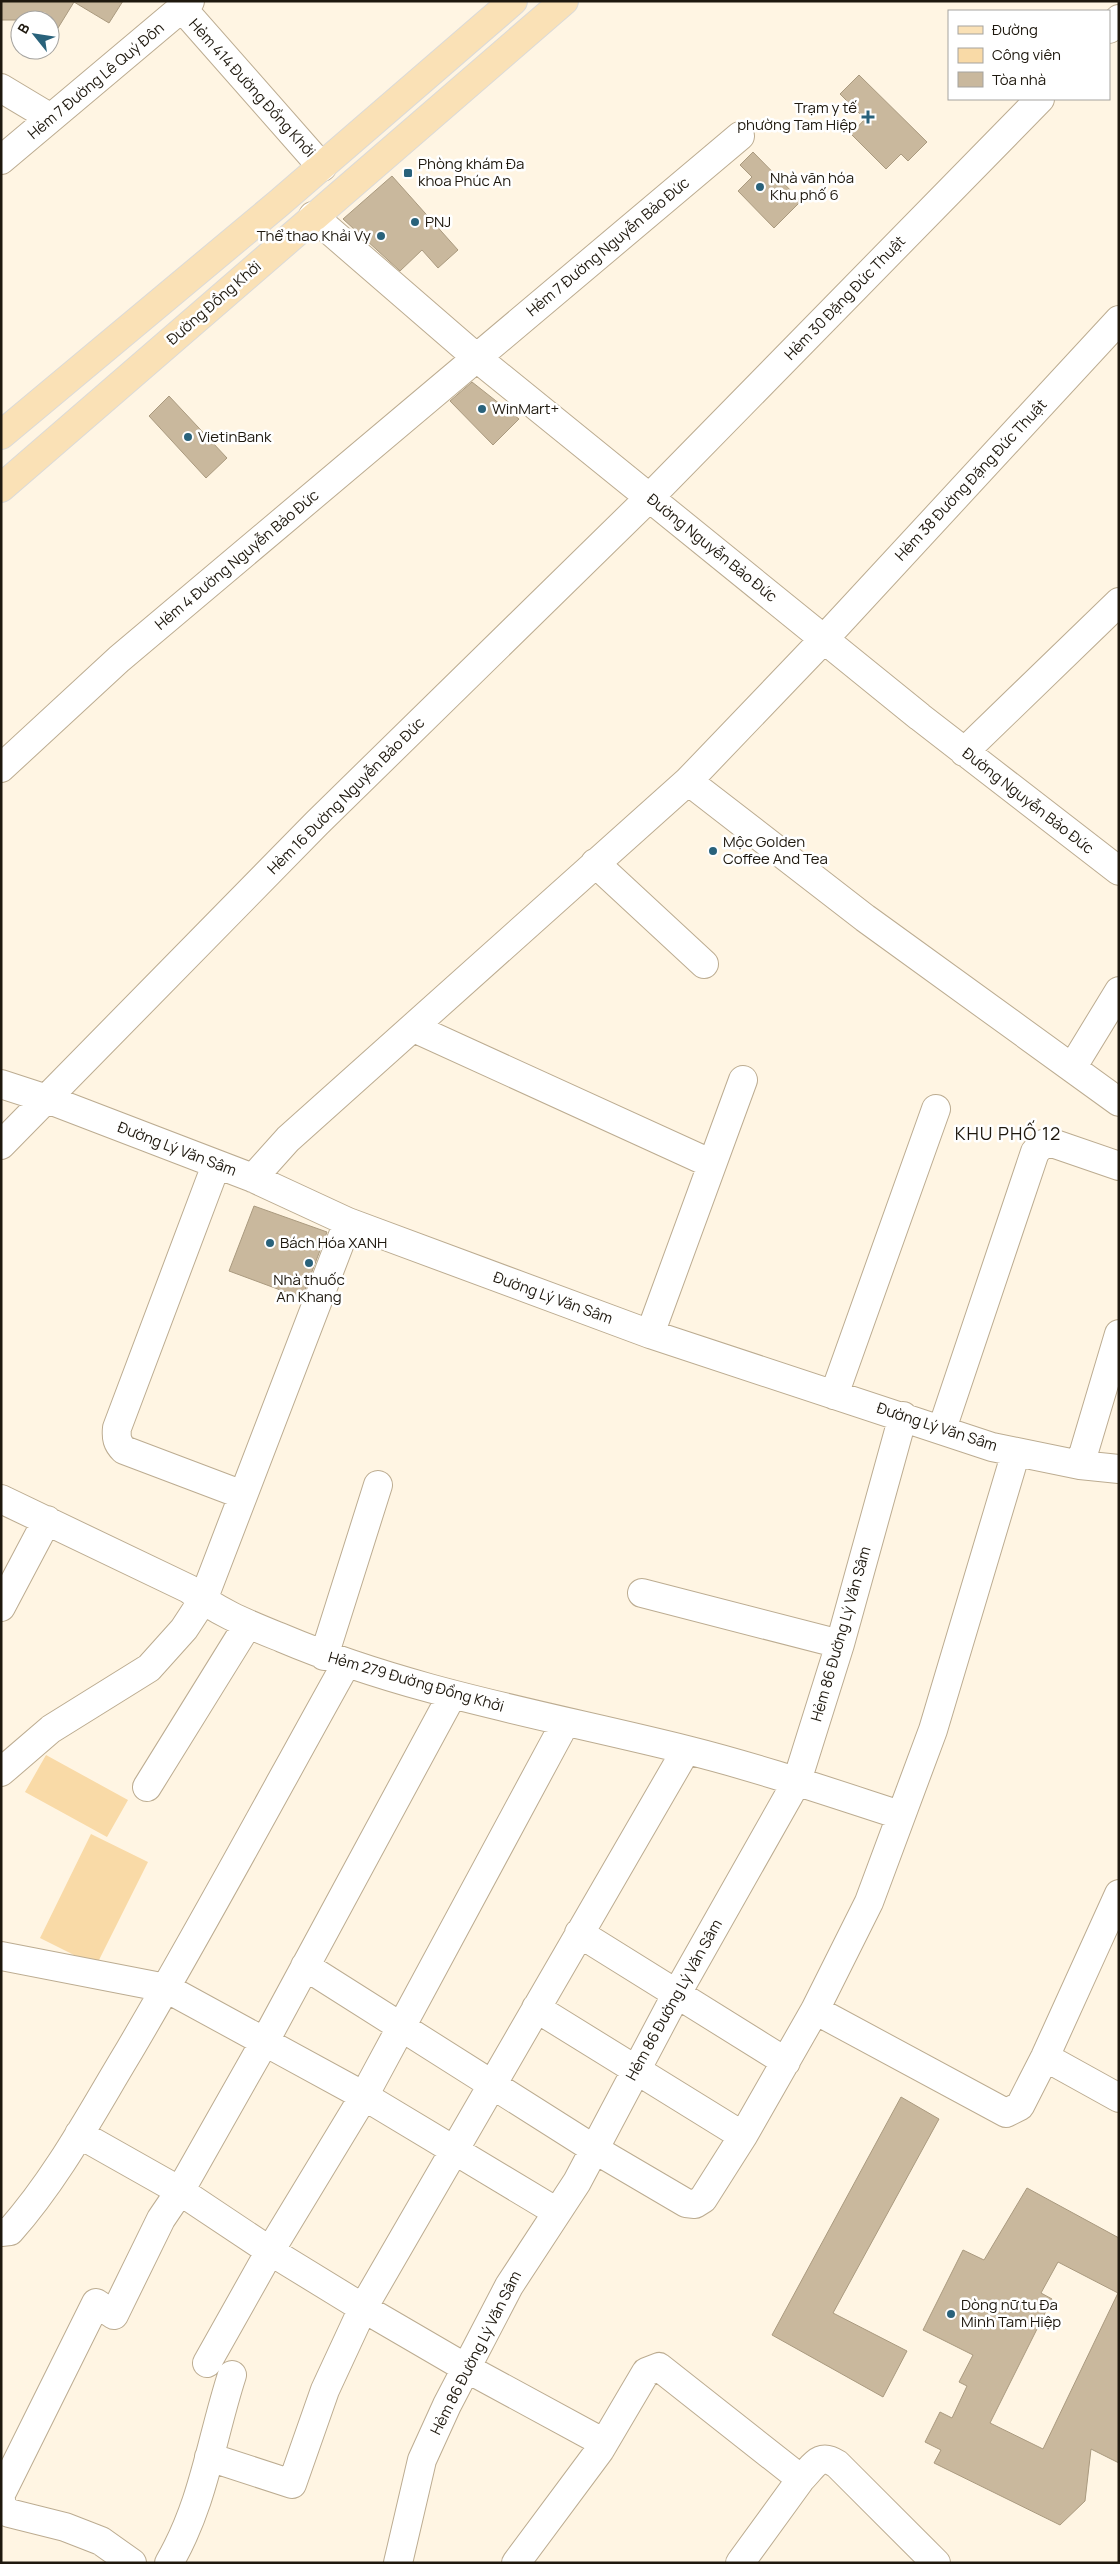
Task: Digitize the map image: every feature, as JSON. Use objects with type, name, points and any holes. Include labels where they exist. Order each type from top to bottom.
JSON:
[{"type":"main road","points":[[5,424],[290,194],[513,1]]},
{"type":"main road","name":"Đường Đồng Khởi","points":[[1,488],[313,216],[564,1]]},
{"type":"main road","points":[[290,194],[313,216]]},
{"type":"street","name":"Hẻm 414 Đường Đồng Khởi","points":[[186,5],[322,167]]},
{"type":"street","name":"Hẻm 7 Đường Lê Quý Đôn","points":[[1,160],[186,5]]},
{"type":"street","points":[[1110,28],[1119,19]]},
{"type":"street","points":[[1,88],[50,118]]},
{"type":"street","name":"Hẻm 30 Đặng Đức Thuật","points":[[650,497],[1039,100]]},
{"type":"street","name":"Hẻm 7 Đường Nguyễn Bảo Đức","points":[[477,358],[740,136]]},
{"type":"street","name":"Đường Nguyễn Bảo Đức","points":[[313,216],[477,358],[964,752],[1116,863]]},
{"type":"street","name":"Hẻm 38 Đường Đặng Đức Thuật","points":[[253,1178],[288,1139],[688,781],[824,639],[1119,320]]},
{"type":"street","name":"Hẻm 4 Đường Nguyễn Bảo Đức","points":[[1,768],[120,659],[477,358]]},
{"type":"street","name":"Hẻm 16 Đường Nguyễn Bảo Đức","points":[[1,1145],[317,822],[650,497]]},
{"type":"street","points":[[964,752],[1119,602]]},
{"type":"street","points":[[688,781],[865,918],[1119,1102]]},
{"type":"street","points":[[595,863],[704,964]]},
{"type":"street","points":[[1072,1068],[1119,991]]},
{"type":"street","points":[[414,1028],[712,1164]]},
{"type":"street","points":[[650,1334],[743,1080]]},
{"type":"street","name":"Đường Lý Văn Sâm","points":[[1,1084],[47,1099],[253,1178],[348,1222],[650,1334],[942,1430],[1016,1452],[1080,1465],[1119,1469]]},
{"type":"street","points":[[834,1395],[936,1108]]},
{"type":"street","points":[[942,1430],[1035,1152],[1043,1144],[1055,1144],[1119,1166]]},
{"type":"street","points":[[216,1165],[117,1428],[116,1437],[118,1445],[124,1450],[243,1496]]},
{"type":"street","points":[[1,1772],[51,1729],[149,1668],[184,1629],[202,1600],[348,1222]]},
{"type":"street","points":[[1080,1465],[1119,1334]]},
{"type":"street","name":"Hẻm 86 Đường Lý Văn Sâm","points":[[398,2563],[422,2460],[466,2368],[508,2286],[557,2212],[594,2148],[676,1995],[797,1781],[840,1644],[903,1416]]},
{"type":"street","points":[[305,1966],[686,2204],[695,2204],[704,2200],[815,2010],[869,1902],[942,1704],[1016,1452]]},
{"type":"street","points":[[1,2232],[10,2231],[34,2205],[79,2134],[166,1988],[335,1660],[378,1485]]},
{"type":"street","name":"Hẻm 279 Đường Đồng Khởi","points":[[1,1499],[189,1589],[202,1600],[248,1624],[335,1660],[452,1694],[565,1723],[686,1750],[797,1781],[900,1816]]},
{"type":"street","points":[[1,1607],[47,1520]]},
{"type":"street","points":[[642,1593],[840,1644]]},
{"type":"street","points":[[147,1787],[248,1624]]},
{"type":"street","points":[[1,2494],[96,2303],[114,2315],[161,2219],[180,2191],[265,2041],[452,1694]]},
{"type":"street","points":[[207,2363],[270,2251],[364,2096],[565,1723]]},
{"type":"street","points":[[209,2458],[292,2484],[325,2390],[363,2308],[686,1750]]},
{"type":"street","points":[[815,2010],[1006,2113],[1020,2106],[1110,1938],[1119,1894]]},
{"type":"street","points":[[579,1933],[786,2062]]},
{"type":"street","points":[[1,1956],[166,1988],[364,2096],[557,2212]]},
{"type":"street","points":[[536,2008],[635,2071],[743,2136]]},
{"type":"street","points":[[1046,2057],[1119,2098]]},
{"type":"street","points":[[79,2134],[180,2191],[270,2251],[363,2308],[466,2368],[595,2438],[600,2450]]},
{"type":"street","points":[[516,2563],[600,2450],[646,2372],[659,2367],[801,2479]]},
{"type":"street","points":[[169,2563],[194,2513],[205,2480],[216,2424],[232,2375]]},
{"type":"street","points":[[740,2563],[801,2479],[820,2459],[828,2458],[837,2464],[936,2563]]},
{"type":"street","points":[[1,2500],[2,2507],[9,2513],[65,2527],[100,2541],[132,2563]]},
{"type":"green space","points":[[46,1755],[128,1800],[107,1837],[25,1792]]},
{"type":"green space","points":[[91,1834],[148,1862],[96,1966],[40,1938]]},
{"type":"building","points":[[1,1],[123,1],[109,23],[74,2],[60,25],[60,10],[10,10],[10,20],[1,20]]},
{"type":"building","points":[[859,75],[927,142],[908,161],[901,154],[886,169],[851,134],[865,119],[840,94]]},
{"type":"building","points":[[753,152],[801,201],[774,228],[738,191],[752,177],[740,165]]},
{"type":"building","points":[[392,176],[458,250],[438,268],[422,250],[400,271],[343,219]]},
{"type":"building","name":"WinMart+","points":[[472,382],[519,419],[493,445],[450,401]]},
{"type":"building","name":"VietinBank","points":[[169,396],[227,458],[206,478],[149,416]]},
{"type":"building","name":"Bách Hóa XANH","points":[[254,1206],[327,1232],[302,1298],[229,1271]]},
{"type":"building","points":[[901,2097],[939,2119],[833,2313],[907,2351],[883,2397],[772,2335]]},
{"type":"building","points":[[1027,2188],[1119,2238],[1119,2463],[1091,2449],[1085,2501],[1060,2525],[934,2463],[941,2450],[925,2442],[940,2412],[952,2418],[967,2386],[959,2382],[973,2355],[923,2330],[963,2250],[984,2260]],"holes":[[[1058,2262],[1118,2293],[1043,2449],[990,2423],[1052,2299],[1041,2293]]]},
{"type":"place","name":"Trạm y tế phường Tam Hiệp","points":[[868,117]]},
{"type":"place","name":"Phòng khám Đa khoa Phúc An","points":[[408,173]]},
{"type":"place","name":"Nhà văn hóa Khu phố 6","points":[[760,187]]},
{"type":"place","name":"PNJ","points":[[415,222]]},
{"type":"place","name":"Thể thao Khải Vy","points":[[381,236]]},
{"type":"place","name":"WinMart+","points":[[482,409]]},
{"type":"place","name":"VietinBank","points":[[188,437]]},
{"type":"place","name":"Mộc Golden Coffee And Tea","points":[[713,851]]},
{"type":"place","name":"Bách Hóa XANH","points":[[270,1243]]},
{"type":"place","name":"Nhà thuốc An Khang","points":[[309,1263]]},
{"type":"place","name":"Dòng nữ tu Đa Minh Tam Hiệp","points":[[951,2314]]},
{"type":"district","name":"KHU PHỐ 12","points":[[1008,1134]]}]
